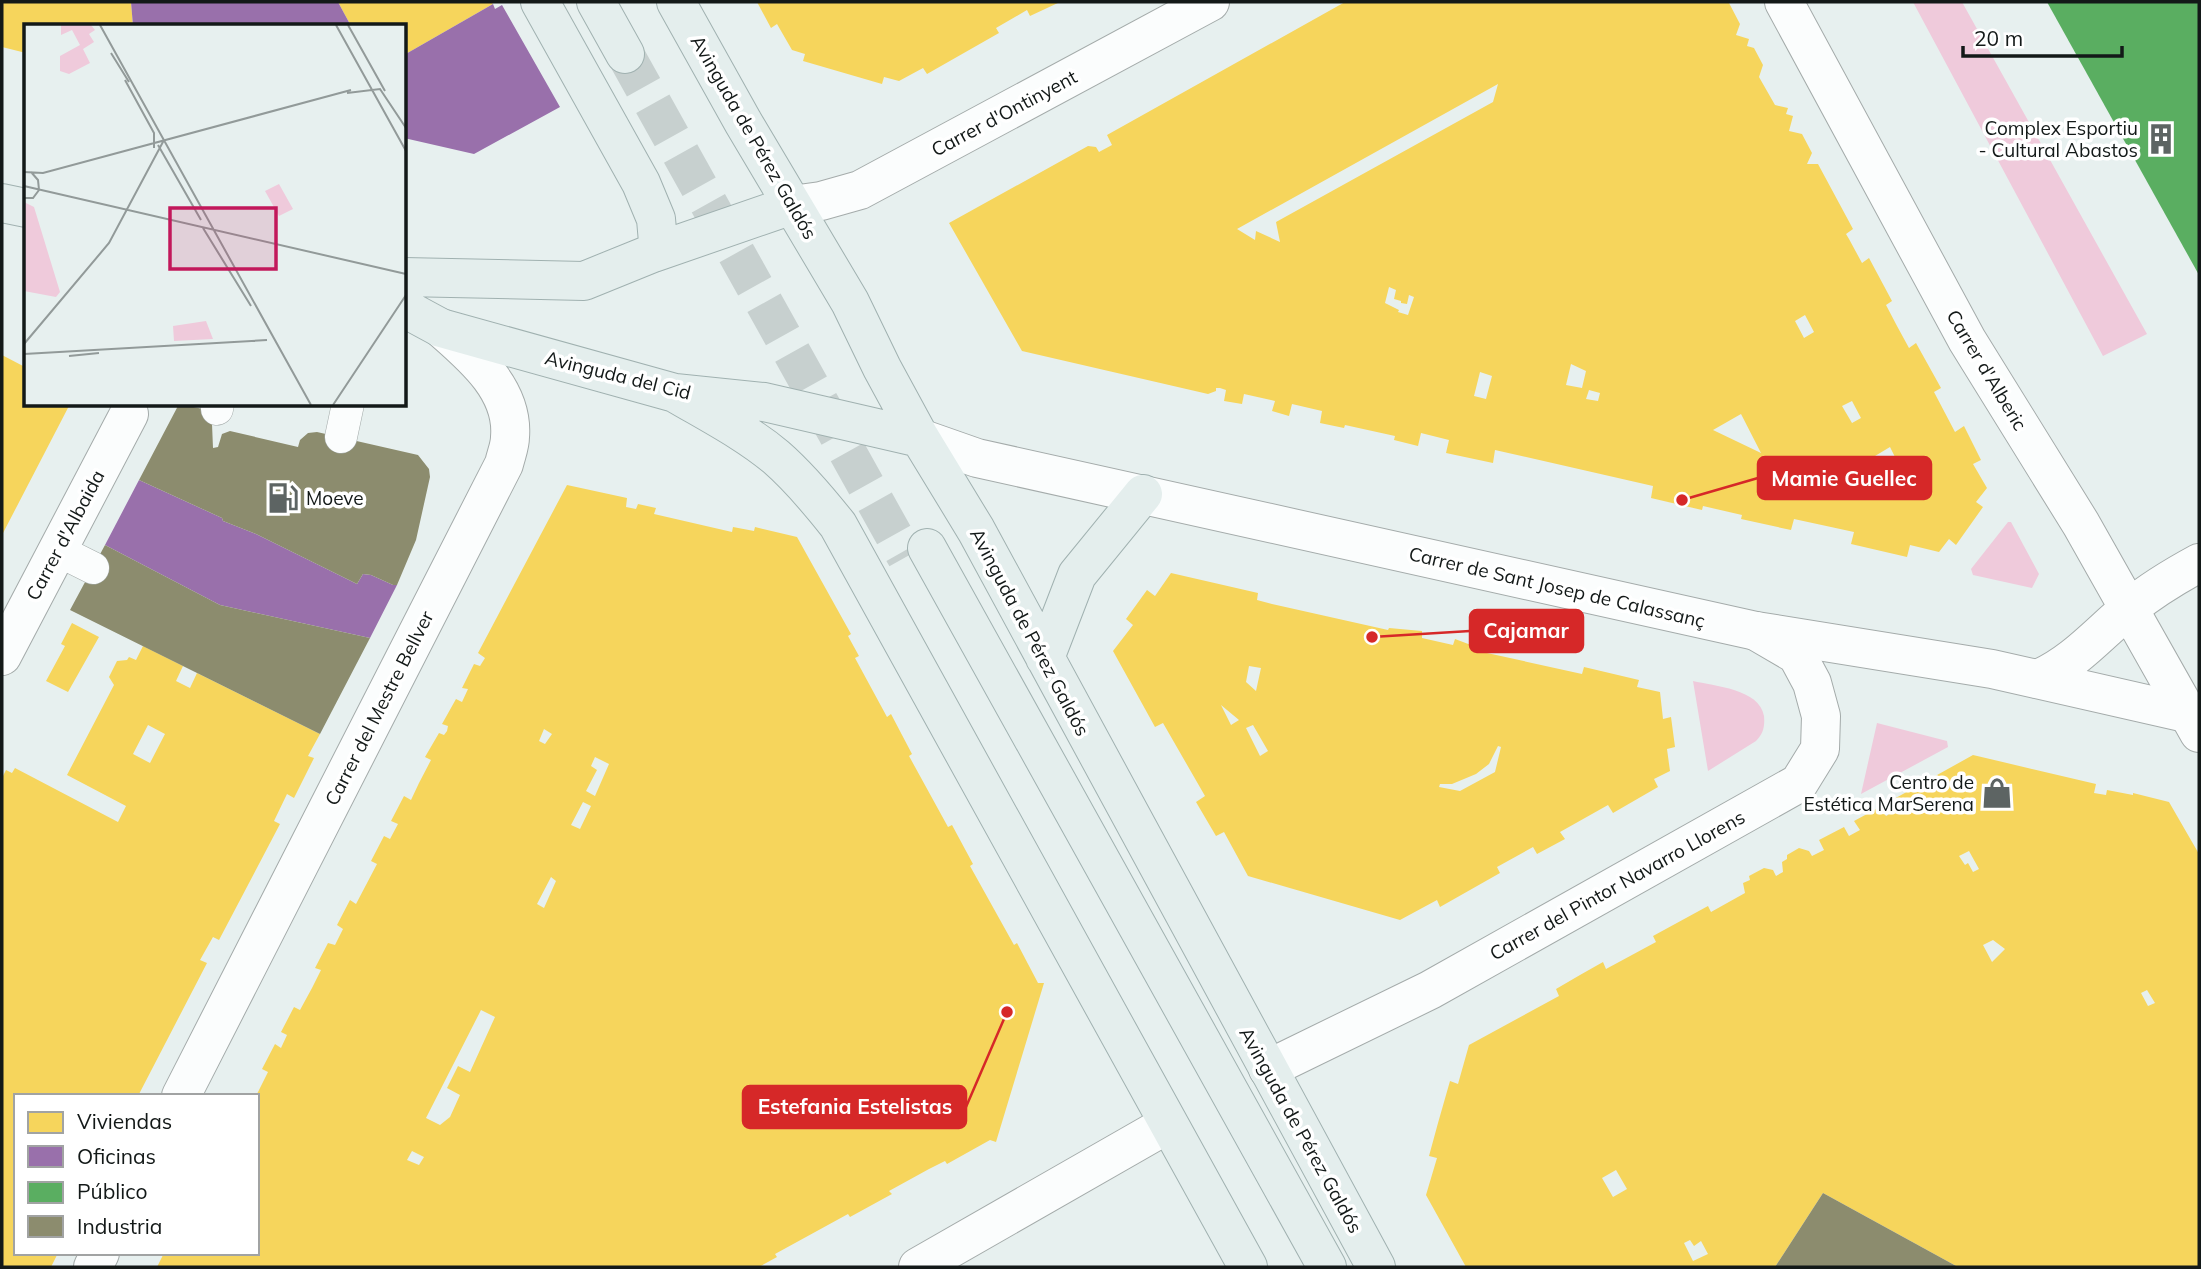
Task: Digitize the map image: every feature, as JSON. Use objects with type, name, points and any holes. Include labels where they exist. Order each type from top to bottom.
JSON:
[{"type":"main road","points":[[540,2],[640,183],[656,219],[658,242],[653,253]]},
{"type":"main road","points":[[596,2],[637,49],[625,2]]},
{"type":"main road","name":"Avinguda de Pérez Galdós","points":[[676,2],[743,122],[850,302],[920,438],[976,530],[1376,1267]]},
{"type":"main road","points":[[2,203],[24,208]]},
{"type":"main road","points":[[406,277],[584,281],[653,253],[792,205]]},
{"type":"main road","name":"Avinguda del Cid","points":[[406,309],[441,328],[676,393],[764,402],[920,438]]},
{"type":"main road","points":[[676,393],[754,440],[777,458],[814,495],[838,525],[1248,1267]]},
{"type":"main road","points":[[1045,659],[1077,575],[1143,494]]},
{"type":"main road","points":[[1300,1267],[916,552],[1327,1267]]},
{"type":"street","name":"Carrer d'Ontinyent","points":[[792,205],[821,201],[860,190],[1210,2]]},
{"type":"street","name":"Carrer d'Alberic","points":[[1784,2],[1967,340],[2081,524],[2195,721]]},
{"type":"street","name":"Carrer del Mestre Bellver","points":[[182,1094],[504,464],[510,437],[509,415],[497,386],[478,360],[441,328]]},
{"type":"street","name":"Carrer d'Albaida","points":[[2,656],[129,414]]},
{"type":"street","name":"Carrer de Sant Josep de Calassanç","points":[[920,438],[977,458],[1756,631],[1992,669],[2195,721]]},
{"type":"street","points":[[2038,679],[2058,670],[2167,580],[2199,563]]},
{"type":"street","name":"Carrer del Pintor Navarro Llorens","points":[[1268,1069],[1430,990],[1799,783],[1820,749],[1821,716],[1812,683],[1797,655],[1756,631]]},
{"type":"street","points":[[918,1267],[1168,1124]]},
{"type":"lane","points":[[341,437],[348,406]]},
{"type":"lane","points":[[57,550],[93,568]]},
{"type":"shaded area","points":[[1913,2],[1962,2],[2147,334],[2103,356]]},
{"type":"shaded area","points":[[2008,522],[2011,522],[2039,574],[2032,588],[1973,575],[1971,569]]},
{"type":"shaded area","points":[[1693,681],[1745,694],[1761,707],[1764,716],[1763,730],[1756,741],[1708,771]]},
{"type":"shaded area","points":[[1877,723],[1947,741],[1948,747],[1861,794]]},
{"type":"building: Viviendas","points":[[2,2],[131,2],[133,24],[24,24],[24,52],[2,47]]},
{"type":"building: Viviendas","points":[[338,2],[493,4],[406,54],[406,24],[350,24]]},
{"type":"building: Viviendas","points":[[757,2],[1060,2],[1030,16],[1027,10],[996,28],[999,33],[927,74],[923,68],[899,81],[884,77],[882,84],[803,61],[805,54],[792,50],[777,24],[771,28]]},
{"type":"building: Viviendas","points":[[1345,2],[1729,3],[1740,24],[1736,35],[1749,39],[1747,46],[1754,48],[1763,65],[1759,77],[1775,105],[1788,108],[1786,114],[1793,116],[1789,131],[1802,134],[1812,153],[1807,164],[1818,164],[1853,229],[1846,234],[1862,263],[1869,258],[1892,301],[1886,305],[1909,348],[1916,343],[1941,388],[1934,392],[1955,432],[1964,426],[1981,460],[1973,464],[1987,488],[1976,502],[1983,507],[1956,545],[1949,539],[1939,552],[1910,545],[1907,557],[1851,544],[1854,532],[1794,519],[1791,530],[1741,519],[1742,515],[1703,506],[1702,510],[1651,498],[1653,486],[1495,450],[1493,463],[1446,453],[1449,440],[1421,433],[1418,446],[1394,440],[1395,436],[1345,425],[1344,428],[1320,423],[1322,411],[1292,404],[1289,416],[1272,411],[1275,401],[1244,394],[1242,404],[1224,401],[1226,390],[1220,388],[1208,394],[1022,351],[949,223],[1088,146],[1096,147],[1099,152],[1112,145],[1107,135]],"holes":[[[1498,84],[1493,102],[1276,222],[1280,242],[1256,231],[1255,240],[1237,229]],[[1389,287],[1396,290],[1394,299],[1401,303],[1407,304],[1409,295],[1414,297],[1408,315],[1398,312],[1399,310],[1385,303]],[[1805,315],[1814,332],[1804,338],[1795,321]],[[1571,364],[1586,371],[1582,388],[1566,385]],[[1480,372],[1492,376],[1486,399],[1474,396]],[[1589,390],[1600,393],[1598,401],[1586,399]],[[1852,401],[1861,418],[1852,423],[1842,406]],[[1741,414],[1761,453],[1713,430]],[[1890,447],[1895,457],[1880,465],[1875,456]]]},
{"type":"building: Viviendas","points":[[2,355],[23,366],[24,364],[24,406],[69,406],[2,535]]},
{"type":"building: Viviendas","points":[[567,485],[627,498],[626,507],[636,509],[638,504],[656,508],[654,514],[732,532],[733,527],[754,531],[755,527],[797,537],[851,634],[848,636],[859,656],[855,658],[887,717],[891,714],[912,754],[909,756],[948,827],[952,825],[973,864],[970,866],[1014,945],[1017,943],[1038,983],[1044,983],[996,1142],[990,1140],[947,1164],[945,1161],[929,1169],[889,1191],[892,1194],[850,1217],[848,1214],[775,1254],[777,1257],[759,1267],[157,1267],[163,1255],[259,1255],[257,1094],[268,1072],[262,1069],[275,1044],[281,1048],[287,1035],[281,1032],[294,1007],[300,1010],[321,970],[315,968],[328,943],[335,945],[343,929],[337,925],[350,900],[356,904],[377,864],[371,861],[384,836],[390,839],[398,824],[391,821],[404,796],[411,800],[431,760],[425,757],[439,733],[444,735],[447,731],[448,726],[442,724],[456,699],[462,702],[468,689],[462,688],[474,664],[480,666],[485,658],[478,653]],"holes":[[[544,729],[552,734],[545,744],[539,741]],[[595,757],[609,764],[595,796],[586,791],[597,770],[591,766]],[[583,802],[591,806],[580,829],[571,825]],[[551,877],[556,881],[544,908],[537,904]],[[481,1010],[495,1017],[470,1072],[458,1066],[447,1088],[460,1095],[450,1117],[440,1125],[426,1118]],[[412,1151],[424,1157],[419,1165],[407,1160]]]},
{"type":"building: Viviendas","points":[[1171,573],[1258,593],[1257,600],[1272,604],[1388,630],[1422,631],[1422,638],[1453,645],[1455,639],[1487,653],[1582,674],[1584,667],[1639,680],[1637,687],[1660,692],[1663,719],[1671,717],[1675,747],[1667,749],[1670,771],[1654,779],[1658,787],[1613,813],[1608,805],[1560,832],[1565,839],[1537,854],[1533,847],[1497,867],[1500,873],[1440,907],[1437,900],[1400,920],[1248,876],[1224,832],[1216,836],[1196,802],[1205,796],[1163,723],[1155,727],[1113,651],[1133,625],[1126,619],[1147,590],[1155,596]],"holes":[[[1249,666],[1261,668],[1256,691],[1246,682]],[[1221,705],[1239,720],[1231,725]],[[1253,725],[1268,751],[1260,756],[1246,728]],[[1498,746],[1501,747],[1495,772],[1460,791],[1439,787],[1440,784],[1452,784],[1476,774],[1489,764]]]},
{"type":"building: Viviendas","points":[[72,623],[99,637],[68,692],[46,681],[65,646],[61,644]]},
{"type":"building: Viviendas","points":[[143,646],[183,666],[176,681],[190,688],[197,673],[320,734],[308,756],[314,758],[294,798],[287,794],[274,821],[280,824],[219,940],[213,937],[200,960],[207,963],[139,1094],[14,1094],[14,1255],[57,1255],[51,1267],[2,1267],[2,778],[6,770],[12,773],[15,768],[118,822],[126,806],[67,775],[114,685],[109,677],[117,661],[127,660],[129,657],[136,660]],"holes":[[[148,725],[165,734],[150,763],[133,754]]]},
{"type":"building: Viviendas","points":[[1973,755],[2096,784],[2094,793],[2106,795],[2107,790],[2133,793],[2169,802],[2199,854],[2199,1267],[1958,1267],[1823,1193],[1775,1267],[1466,1267],[1426,1195],[1437,1158],[1429,1156],[1450,1081],[1458,1084],[1469,1045],[1559,996],[1556,989],[1603,962],[1606,969],[1656,942],[1653,936],[1708,906],[1711,912],[1745,893],[1743,883],[1750,880],[1749,876],[1764,868],[1773,870],[1776,876],[1783,872],[1782,862],[1787,859],[1787,855],[1799,848],[1809,851],[1812,856],[1824,850],[1819,840],[1844,827],[1849,836],[1860,830],[1854,821],[1880,807],[1886,816],[1899,809],[1894,799]],"holes":[[[1969,851],[1979,869],[1973,872],[1968,863],[1965,865],[1959,856]],[[1993,940],[2005,949],[1992,962],[1983,945]],[[2147,990],[2155,1003],[2148,1006],[2141,993]],[[1616,1170],[1627,1189],[1613,1197],[1602,1178]],[[1690,1240],[1694,1246],[1701,1241],[1708,1254],[1693,1261],[1684,1243]]]},
{"type":"building: Oficinas","points":[[131,2],[338,2],[350,24],[133,24]]},
{"type":"building: Oficinas","points":[[493,4],[495,9],[502,5],[560,107],[474,154],[406,138],[406,54]]},
{"type":"building: Oficinas","points":[[139,480],[357,584],[363,574],[397,585],[370,638],[220,605],[105,545]]},
{"type":"building: Público","name":"Complex Esportiu - Cultural Abastos","points":[[2047,2],[2199,2],[2199,275]]},
{"type":"building: Industria","points":[[178,406],[203,409],[212,424],[213,448],[218,447],[222,434],[230,431],[298,447],[300,440],[308,433],[317,432],[418,455],[429,469],[430,477],[416,540],[397,585],[363,574],[357,584],[139,480]]},
{"type":"building: Industria","points":[[105,545],[220,605],[370,638],[320,734],[70,610]]},
{"type":"building: Industria","points":[[1823,1193],[1958,1267],[1775,1267]]},
{"type":"tunnel","points":[[625,54],[906,557]]},
{"type":"place","name":"Complex Esportiu - Cultural Abastos","points":[[2161,139]]},
{"type":"place","name":"Moeve","points":[[283,498]]},
{"type":"place","name":"Mamie Guellec","points":[[1682,500]]},
{"type":"place","name":"Cajamar","points":[[1372,637]]},
{"type":"place","name":"Centro de Estética MarSerena","points":[[1997,793]]},
{"type":"place","name":"Estefania Estelistas","points":[[1007,1012]]}]
